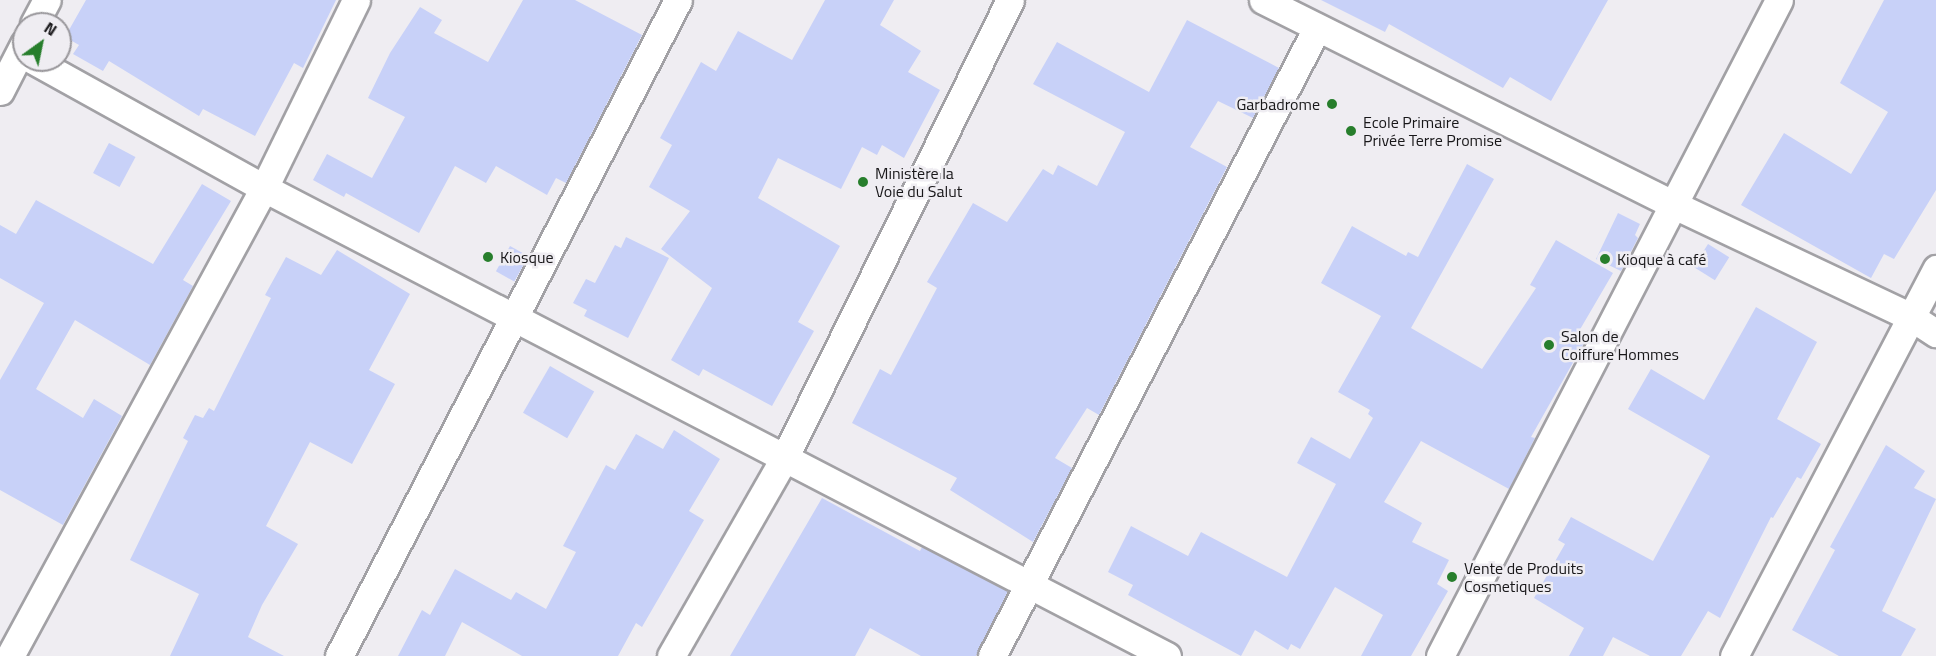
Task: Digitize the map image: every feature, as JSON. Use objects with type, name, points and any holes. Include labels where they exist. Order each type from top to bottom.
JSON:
[{"type":"street","points":[[10,656],[264,188],[356,0]]},
{"type":"street","points":[[339,656],[678,0]]},
{"type":"street","points":[[671,656],[785,457],[1010,0]]},
{"type":"street","points":[[1263,0],[1672,204],[1911,317],[1936,333]]},
{"type":"street","points":[[1440,656],[1779,0]]},
{"type":"street","points":[[992,656],[1317,28]]},
{"type":"street","points":[[0,91],[12,72]]},
{"type":"street","points":[[59,72],[264,188],[1167,656]]},
{"type":"street","points":[[1734,656],[1936,270]]},
{"type":"building","points":[[86,0],[336,0],[303,68],[294,63],[255,136],[203,109],[199,116],[109,61],[103,71],[73,54],[79,45],[72,41],[72,25]]},
{"type":"building","points":[[523,0],[575,0],[642,35],[566,183],[556,178],[547,195],[496,166],[486,183],[455,166],[419,233],[346,193],[344,197],[313,180],[327,154],[372,178],[405,117],[368,98],[390,53],[420,7],[442,20],[434,33],[488,62]]},
{"type":"building","points":[[825,0],[894,0],[880,25],[921,51],[908,72],[940,90],[904,158],[882,145],[877,155],[862,147],[841,189],[778,158],[758,198],[840,246],[798,322],[814,331],[772,406],[703,369],[699,376],[671,360],[712,288],[661,249],[690,211],[649,187],[672,145],[660,138],[701,62],[716,71],[738,31],[792,60]]},
{"type":"building","points":[[1321,0],[1608,0],[1551,101],[1510,77],[1503,88],[1389,24],[1385,32]]},
{"type":"building","points":[[1884,0],[1936,0],[1936,190],[1894,259],[1884,254],[1871,278],[1741,205],[1784,133],[1851,174],[1888,112],[1840,83]]},
{"type":"building","points":[[1187,20],[1279,68],[1253,118],[1218,101],[1190,147],[1227,167],[1099,415],[1087,408],[1055,458],[1072,468],[1033,542],[950,490],[957,478],[852,423],[880,369],[891,375],[937,288],[927,282],[973,203],[1007,222],[1043,169],[1053,175],[1058,165],[1097,186],[1125,132],[1033,84],[1057,42],[1149,92]]},
{"type":"building","points":[[109,143],[135,157],[120,187],[93,173]]},
{"type":"building","points":[[1467,164],[1494,179],[1411,328],[1482,369],[1536,288],[1530,285],[1556,240],[1613,273],[1575,338],[1584,343],[1531,437],[1535,438],[1509,489],[1421,441],[1384,502],[1422,523],[1412,542],[1449,560],[1437,584],[1448,591],[1411,656],[1361,656],[1383,615],[1335,587],[1300,649],[1291,644],[1288,650],[1255,630],[1241,656],[1128,595],[1133,585],[1108,572],[1131,526],[1188,556],[1201,532],[1287,577],[1336,484],[1297,463],[1311,437],[1350,459],[1373,418],[1368,414],[1370,410],[1338,392],[1381,316],[1321,283],[1352,226],[1406,256],[1408,252],[1418,257]]},
{"type":"building","points":[[202,184],[231,201],[183,280],[193,286],[150,365],[75,320],[36,389],[83,418],[94,399],[122,416],[63,525],[0,490],[0,380],[44,303],[0,278],[0,225],[16,234],[36,200],[153,264]]},
{"type":"building","points":[[1618,213],[1640,224],[1635,235],[1638,238],[1621,271],[1596,259]]},
{"type":"building","points":[[626,237],[669,258],[628,338],[584,316],[587,310],[573,303],[586,279],[595,283],[615,245],[621,248]]},
{"type":"building","points":[[1708,244],[1729,257],[1715,280],[1694,267]]},
{"type":"building","points":[[510,246],[528,256],[514,282],[496,271]]},
{"type":"building","points":[[337,250],[410,294],[369,370],[395,384],[352,464],[310,442],[266,526],[298,544],[262,605],[248,637],[284,656],[170,656],[199,594],[130,560],[188,441],[183,438],[195,415],[203,418],[209,408],[214,411],[271,298],[265,295],[286,257],[321,275]]},
{"type":"building","points":[[1756,307],[1817,342],[1777,419],[1821,444],[1801,479],[1797,477],[1773,518],[1771,517],[1720,618],[1708,611],[1681,656],[1650,656],[1613,637],[1603,656],[1569,656],[1584,628],[1534,598],[1565,544],[1558,540],[1571,517],[1653,561],[1710,456],[1628,409],[1651,369],[1704,400]]},
{"type":"building","points":[[550,366],[594,391],[567,438],[523,413]]},
{"type":"building","points":[[674,430],[720,459],[689,511],[704,520],[642,627],[636,623],[618,656],[522,656],[462,622],[445,656],[398,656],[422,610],[430,615],[455,569],[511,600],[516,592],[546,609],[576,552],[563,546],[606,465],[615,470],[636,434],[663,449]]},
{"type":"building","points":[[1886,445],[1925,471],[1914,488],[1936,499],[1882,611],[1916,629],[1901,656],[1839,656],[1792,630],[1835,550],[1830,547]]},
{"type":"building","points":[[822,498],[920,551],[922,547],[1008,591],[976,656],[921,656],[870,628],[855,656],[730,656]]},
{"type":"place","name":"Garbadrome","points":[[1332,104]]},
{"type":"place","name":"Ecole Primaire Privée Terre Promise","points":[[1351,131]]},
{"type":"place","name":"Ministère la Voie du Salut","points":[[863,182]]},
{"type":"place","name":"Kiosque","points":[[488,257]]},
{"type":"place","name":"Kioque à café","points":[[1605,259]]},
{"type":"place","name":"Salon de Coiffure Hommes","points":[[1549,345]]},
{"type":"place","name":"Vente de Produits Cosmetiques","points":[[1452,577]]}]
